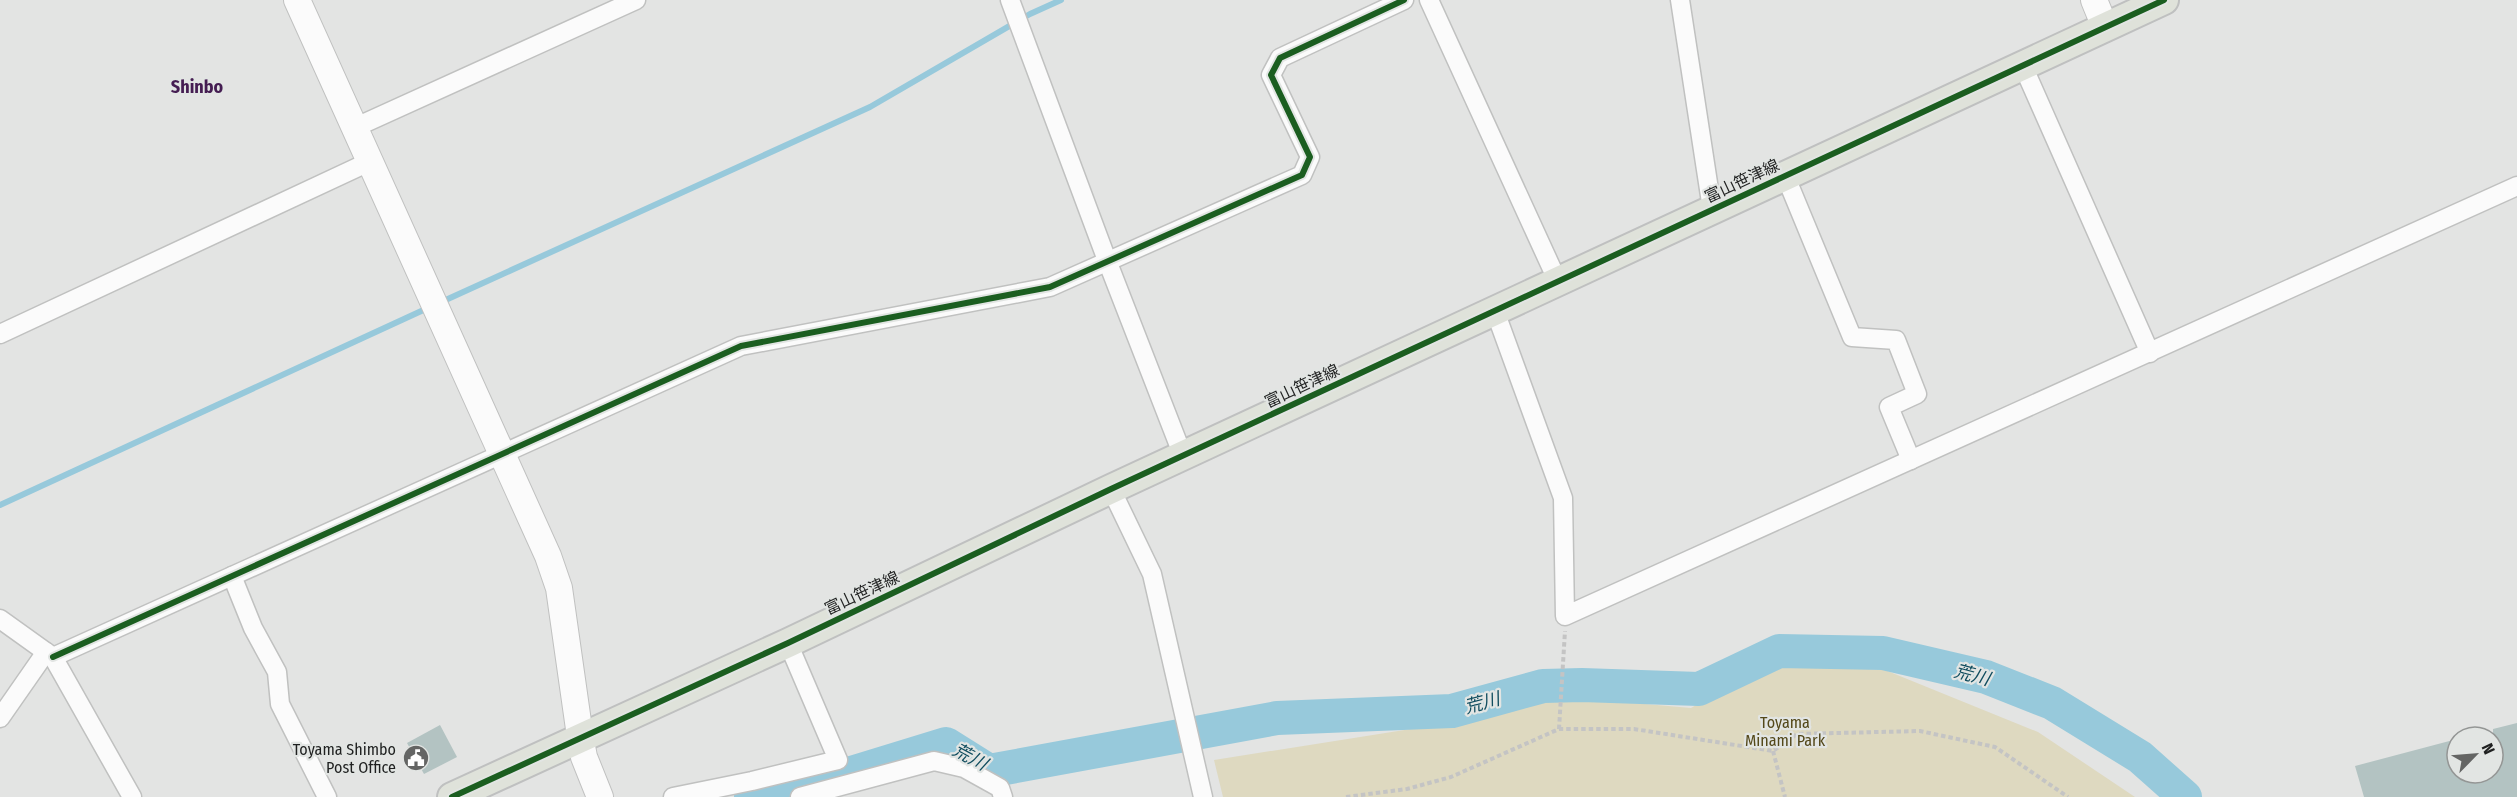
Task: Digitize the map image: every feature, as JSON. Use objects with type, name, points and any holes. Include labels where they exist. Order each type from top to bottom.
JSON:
[{"type":"main road","name":"富山笹津線","points":[[452,797],[580,736],[788,643],[1111,489],[2163,0]]},
{"type":"street","points":[[297,0],[548,556],[559,588],[580,736],[600,797]]},
{"type":"street","points":[[356,127],[636,0]]},
{"type":"street","points":[[0,718],[50,655],[232,576],[741,346],[1050,287],[1302,175],[1310,157],[1271,75],[1280,58],[1404,0]]},
{"type":"street","points":[[1429,0],[1558,282]]},
{"type":"street","points":[[1680,0],[1712,209]]},
{"type":"street","points":[[2094,0],[2104,27]]},
{"type":"street","points":[[1015,14],[1183,456]]},
{"type":"street","points":[[2023,66],[2150,353]]},
{"type":"street","points":[[0,334],[371,161]]},
{"type":"street","points":[[1785,176],[1852,337],[1896,340],[1917,394],[1889,407],[1911,460]]},
{"type":"street","points":[[1495,311],[1563,498],[1565,616],[2517,186]]},
{"type":"street","points":[[1111,489],[1152,574],[1203,797]]},
{"type":"street","points":[[232,576],[253,628],[277,672],[280,704],[327,797]]},
{"type":"street","points":[[0,619],[50,655],[132,797]]},
{"type":"street","points":[[673,797],[838,760],[788,643]]},
{"type":"street","points":[[800,797],[934,761],[963,768],[1000,788],[1003,797]]},
{"type":"path","points":[[1559,729],[1565,616]]},
{"type":"path","points":[[1346,797],[1407,789],[1451,777],[1559,729],[1634,729],[1773,751],[1797,734],[1920,731],[1995,747],[2068,797]]},
{"type":"path","points":[[1773,751],[1785,797]]},
{"type":"green space","name":"Toyama Minami Park","points":[[1770,663],[1885,670],[2038,732],[2135,797],[1223,797],[1214,760],[1417,728],[1542,695],[1691,708]]},
{"type":"building","points":[[2517,723],[2517,797],[2364,797],[2355,766],[2445,742],[2445,785],[2505,785],[2505,726]]},
{"type":"building","points":[[440,725],[457,757],[424,774],[407,743]]},
{"type":"waterway","points":[[439,303],[870,107],[1030,14],[1061,0]]},
{"type":"waterway","points":[[0,505],[430,307]]},
{"type":"waterway","name":"荒川","points":[[751,797],[796,790],[946,744],[989,771],[1277,718],[1452,711],[1543,686],[1699,689],[1779,651],[1883,653],[1986,677],[2052,703],[2140,757],[2185,797]]},
{"type":"cycle path","points":[[53,657],[741,346],[1050,287],[1302,175],[1310,157],[1271,75],[1280,58],[1404,0]]},
{"type":"cycle path","points":[[452,797],[788,643],[1111,489],[2164,0]]},
{"type":"place","name":"Toyama Shimbo Post Office","points":[[416,758]]},
{"type":"district","name":"Shinbo","points":[[197,87]]}]
